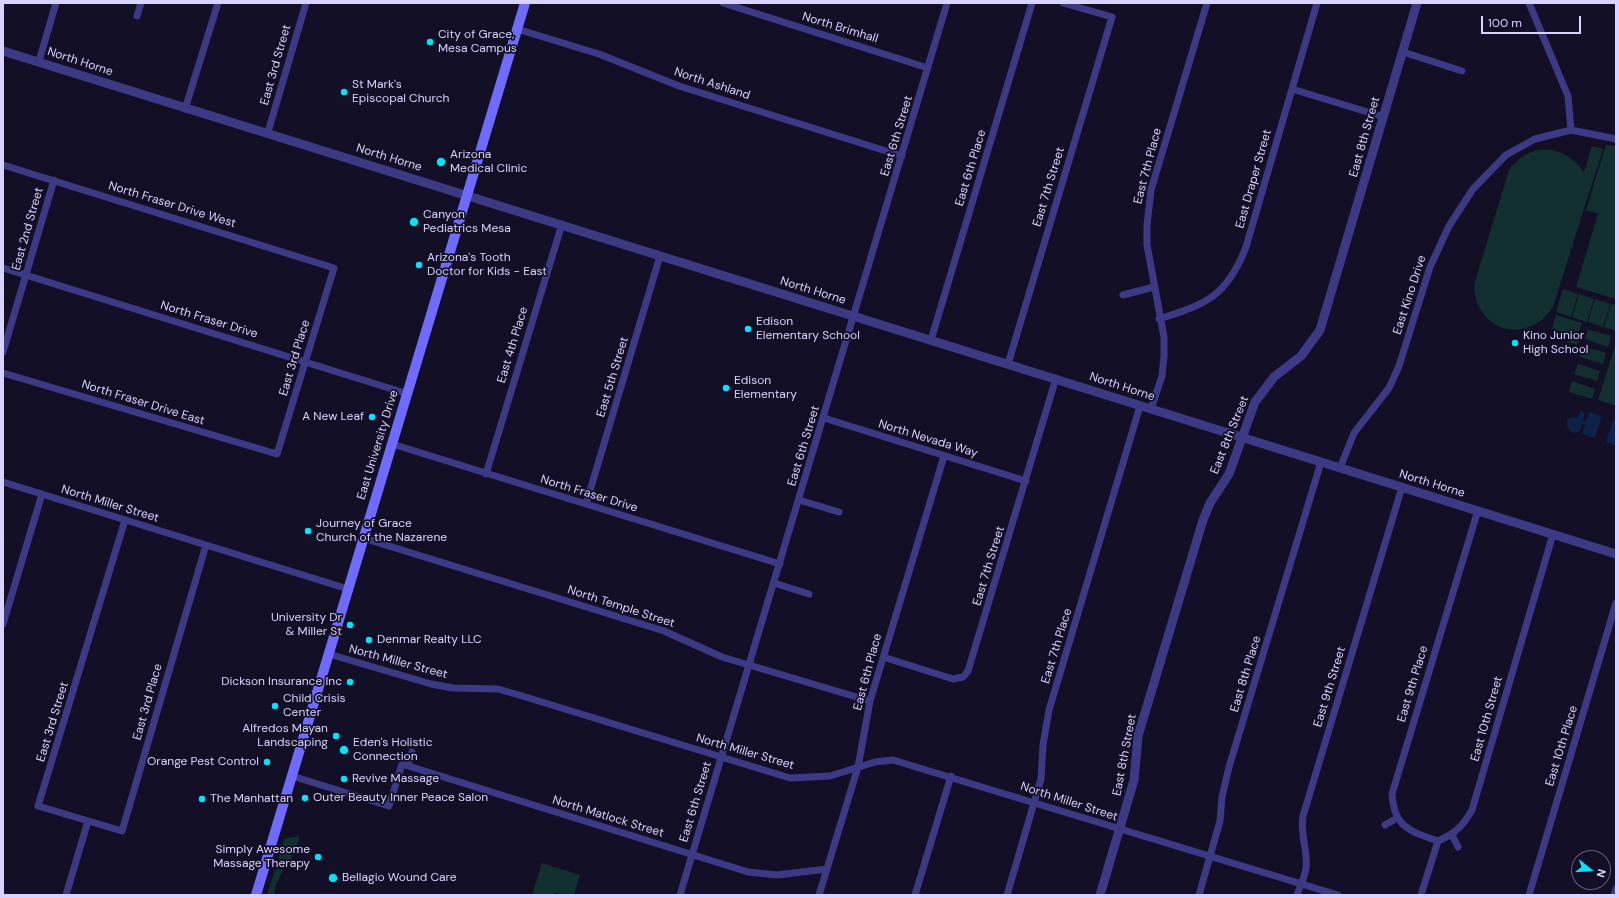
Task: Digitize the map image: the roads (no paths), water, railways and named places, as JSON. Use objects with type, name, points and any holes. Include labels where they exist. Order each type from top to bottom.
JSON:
[{"type":"main road","name":"East University Drive","points":[[256,895],[525,3]]},
{"type":"street","points":[[39,61],[56,3]]},
{"type":"street","points":[[137,16],[141,3]]},
{"type":"street","points":[[185,109],[218,3]]},
{"type":"street","name":"East 3rd Street","points":[[268,132],[306,3]]},
{"type":"street","name":"North Brimhall","points":[[723,3],[928,68]]},
{"type":"street","name":"East 6th Street","points":[[680,895],[947,3]]},
{"type":"street","name":"East 6th Place","points":[[931,340],[1032,3]]},
{"type":"street","name":"East 7th Street","points":[[1008,364],[1112,17],[1064,3]]},
{"type":"street","name":"East 7th Place","points":[[1151,409],[1162,376],[1164,337],[1159,319],[1147,245],[1146,225],[1151,190],[1207,3]]},
{"type":"street","name":"East Draper Street","points":[[1159,319],[1203,303],[1226,284],[1235,274],[1246,247],[1316,3]]},
{"type":"street","name":"East 8th Street","points":[[1100,895],[1134,780],[1138,736],[1203,520],[1210,503],[1229,474],[1250,413],[1264,389],[1282,370],[1301,356],[1320,330],[1417,3]]},
{"type":"street","points":[[1529,3],[1568,96],[1571,130]]},
{"type":"street","name":"North Ashland","points":[[517,29],[600,54],[679,86],[902,156]]},
{"type":"street","name":"North Horne","points":[[3,51],[39,61],[185,109],[268,132],[467,194],[660,256],[1056,378],[1140,406],[1616,554]]},
{"type":"street","points":[[1403,52],[1462,71]]},
{"type":"street","points":[[1292,89],[1384,116]]},
{"type":"street","name":"East Kino Drive","points":[[1340,468],[1354,434],[1389,388],[1399,366],[1430,267],[1450,226],[1473,189],[1506,155],[1535,138],[1571,130],[1616,138]]},
{"type":"street","name":"North Fraser Drive West","points":[[3,165],[334,268]]},
{"type":"street","name":"East 2nd Street","points":[[3,352],[54,180]]},
{"type":"street","name":"East 4th Place","points":[[486,474],[562,224]]},
{"type":"street","name":"East 5th Street","points":[[586,504],[660,256]]},
{"type":"street","name":"North Fraser Drive","points":[[3,268],[408,394]]},
{"type":"street","name":"East 3rd Place","points":[[277,454],[334,268]]},
{"type":"street","points":[[1122,294],[1154,287]]},
{"type":"street","name":"North Fraser Drive East","points":[[3,373],[277,454]]},
{"type":"street","name":"East 7th Street","points":[[883,657],[953,679],[960,678],[966,674],[972,660],[1056,378]]},
{"type":"street","name":"East 7th Place","points":[[1007,895],[1041,779],[1043,746],[1049,710],[1140,406]]},
{"type":"street","name":"North Nevada Way","points":[[824,418],[1026,481]]},
{"type":"street","name":"North Fraser Drive","points":[[392,444],[780,564]]},
{"type":"street","name":"East 6th Place","points":[[819,895],[858,767],[870,701],[944,456]]},
{"type":"street","name":"East 8th Place","points":[[1199,895],[1220,822],[1222,797],[1229,767],[1321,462]]},
{"type":"street","name":"North Miller Street","points":[[3,482],[348,589]]},
{"type":"street","name":"East 9th Street","points":[[1297,895],[1306,870],[1306,858],[1301,833],[1304,816],[1402,487]]},
{"type":"street","points":[[3,624],[42,494]]},
{"type":"street","points":[[799,500],[839,512]]},
{"type":"street","name":"East 9th Place","points":[[1397,818],[1393,805],[1392,794],[1397,774],[1478,510]]},
{"type":"street","name":"East 3rd Street","points":[[88,821],[38,806],[125,520]]},
{"type":"street","name":"East 10th Street","points":[[1438,841],[1452,835],[1462,826],[1472,810],[1554,534]]},
{"type":"street","name":"North Temple Street","points":[[363,538],[664,631],[722,657],[870,701]]},
{"type":"street","name":"East 3rd Place","points":[[88,821],[122,831],[206,545]]},
{"type":"street","points":[[774,583],[809,594]]},
{"type":"street","name":"East 10th Place","points":[[1529,895],[1616,603]]},
{"type":"street","name":"North Miller Street","points":[[329,654],[431,684],[453,688],[498,689],[790,778],[830,776],[875,762],[893,760],[951,776],[1120,830],[1338,895]]},
{"type":"street","points":[[292,776],[389,806],[402,764],[408,765],[412,752]]},
{"type":"street","name":"North Matlock Street","points":[[408,765],[692,854],[762,874],[777,876],[827,869]]},
{"type":"street","points":[[915,895],[951,776]]},
{"type":"street","points":[[1385,825],[1397,818],[1411,832],[1438,841],[1421,895]]},
{"type":"street","points":[[66,895],[88,821]]},
{"type":"street","points":[[1452,835],[1458,847]]},
{"type":"street","points":[[1614,895],[1616,889]]},
{"type":"water","points":[[1581,411],[1585,413],[1583,420],[1586,421],[1589,412],[1602,416],[1595,438],[1582,434],[1585,424],[1582,424],[1580,430],[1576,433],[1571,432],[1567,427],[1567,419],[1572,417],[1577,418]]},
{"type":"water","points":[[1613,420],[1616,421],[1616,445],[1606,442]]},
{"type":"place","name":"City of Grace, Mesa Campus","points":[[430,42]]},
{"type":"place","name":"St Mark's Episcopal Church","points":[[344,92]]},
{"type":"place","name":"Arizona Medical Clinic","points":[[441,162]]},
{"type":"place","name":"Canyon Pediatrics Mesa","points":[[414,222]]},
{"type":"place","name":"Arizona's Tooth Doctor for Kids - East","points":[[419,265]]},
{"type":"place","name":"Edison Elementary School","points":[[748,329]]},
{"type":"place","name":"Kino Junior High School","points":[[1515,343]]},
{"type":"place","name":"Edison Elementary","points":[[726,388]]},
{"type":"place","name":"A New Leaf","points":[[372,417]]},
{"type":"place","name":"Journey of Grace Church of the Nazarene","points":[[308,531]]},
{"type":"place","name":"University Dr & Miller St","points":[[350,625]]},
{"type":"place","name":"Denmar Realty LLC","points":[[369,640]]},
{"type":"place","name":"Dickson Insurance Inc","points":[[350,682]]},
{"type":"place","name":"Child Crisis Center","points":[[275,706]]},
{"type":"place","name":"Alfredos Mayan Landscaping","points":[[336,736]]},
{"type":"place","name":"Eden's Holistic Connection","points":[[344,750]]},
{"type":"place","name":"Orange Pest Control","points":[[267,762]]},
{"type":"place","name":"Revive Massage","points":[[344,779]]},
{"type":"place","name":"Outer Beauty Inner Peace Salon","points":[[305,798]]},
{"type":"place","name":"The Manhattan","points":[[202,799]]},
{"type":"place","name":"Simply Awesome Massage Therapy","points":[[318,857]]},
{"type":"place","name":"Bellagio Wound Care","points":[[333,878]]}]
